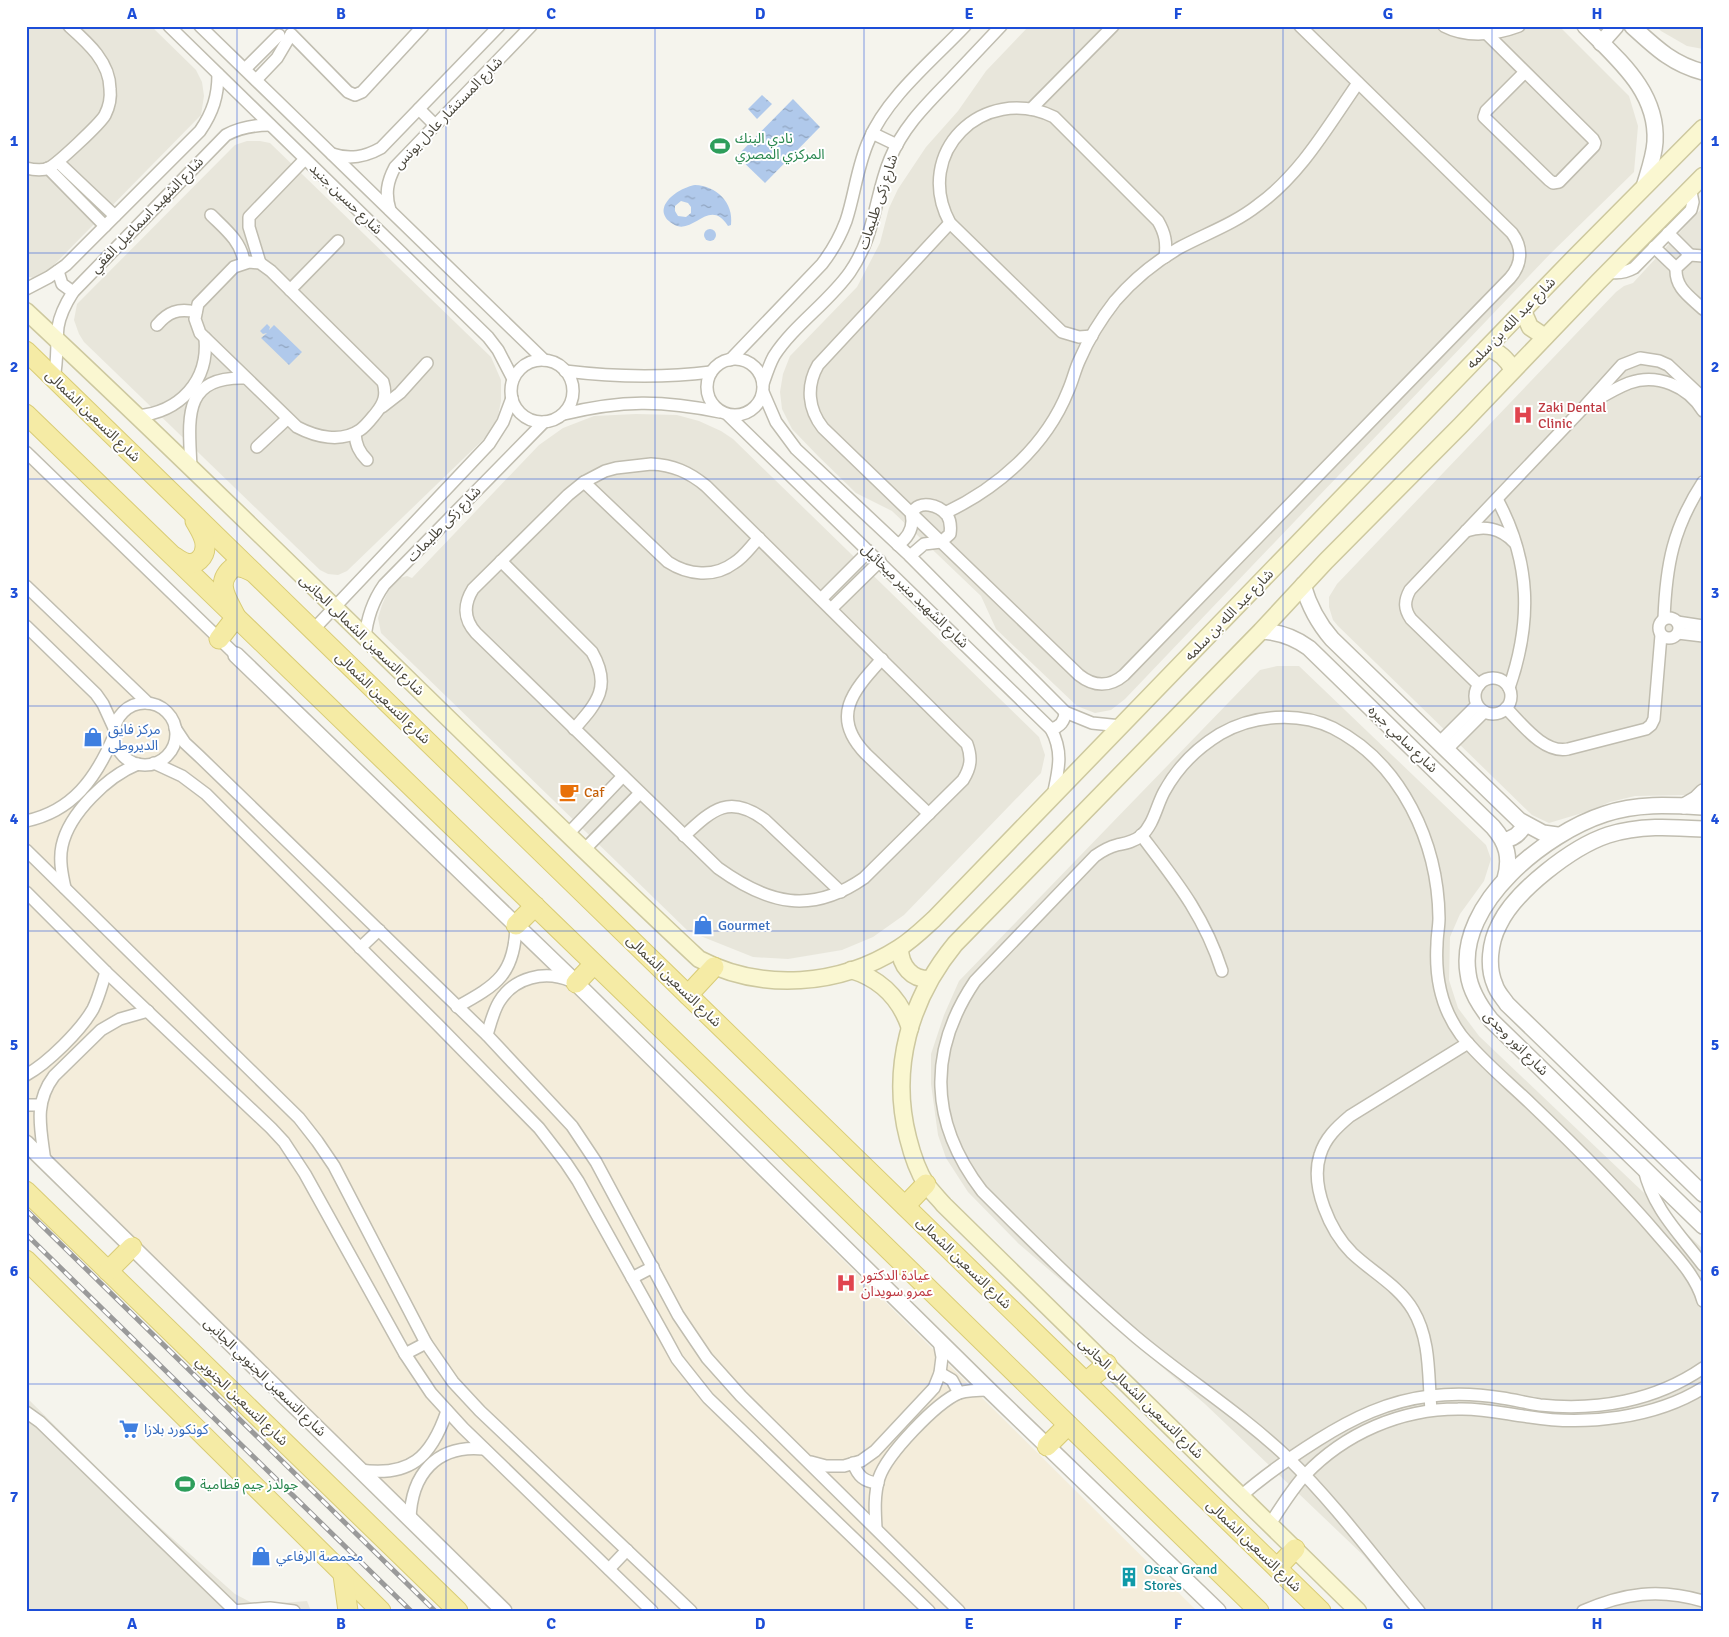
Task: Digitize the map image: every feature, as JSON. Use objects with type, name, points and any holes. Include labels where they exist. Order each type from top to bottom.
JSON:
[{"type":"main road","name":"شارع عبد الله بن سلمه","points":[[707,963],[748,976],[778,980],[819,978],[850,970],[900,948],[934,919],[1487,348],[1703,128]]},
{"type":"main road","points":[[905,1206],[926,1184],[914,1161],[905,1126],[901,1094],[902,1061],[910,1028],[919,1003],[930,979],[946,956],[966,932],[1261,631],[1690,187],[1703,176]]},
{"type":"main road","name":"شارع التسعين الشمالى الجانبى","points":[[26,311],[191,468],[583,851],[707,963]]},
{"type":"main road","points":[[1523,311],[1530,327],[1545,338]]},
{"type":"main road","points":[[1487,348],[1502,355],[1513,370]]},
{"type":"main road","name":"شارع التسعين الشمالى","points":[[26,351],[1321,1611]]},
{"type":"main road","points":[[26,414],[535,906],[1259,1611]]},
{"type":"main road","points":[[172,555],[186,563],[194,564],[204,554],[204,540],[191,512]]},
{"type":"main road","points":[[236,617],[223,589],[223,580],[227,572],[235,566],[253,572]]},
{"type":"main road","points":[[219,639],[236,617]]},
{"type":"main road","points":[[516,925],[535,906]]},
{"type":"main road","points":[[900,948],[904,967],[916,976],[930,979]]},
{"type":"main road","points":[[688,995],[707,963]]},
{"type":"main road","points":[[576,983],[594,964]]},
{"type":"main road","points":[[850,970],[871,978],[888,990],[902,1008],[910,1028]]},
{"type":"main road","name":"شارع التسعين الشمالى الجانبى","points":[[926,1184],[944,1205],[1358,1611]]},
{"type":"main road","name":"شارع التسعين الجنوبي","points":[[26,1191],[458,1611]]},
{"type":"main road","points":[[108,1271],[132,1247]]},
{"type":"main road","points":[[26,1260],[381,1611]]},
{"type":"main road","points":[[1086,1382],[1107,1364]]},
{"type":"main road","points":[[1048,1446],[1068,1425]]},
{"type":"main road","points":[[1277,1568],[1295,1549]]},
{"type":"main road","points":[[343,1574],[348,1611]]},
{"type":"street","points":[[26,168],[38,170],[48,168],[58,162],[104,116],[109,102],[108,74],[102,61],[69,26]]},
{"type":"street","name":"شارع حسين جنيد","points":[[169,26],[488,337],[507,364],[514,379]]},
{"type":"street","name":"شارع حسين جنيد","points":[[200,26],[544,360]]},
{"type":"street","points":[[286,31],[348,92],[355,95],[362,92],[423,26]]},
{"type":"street","name":"شارع المستشار عادل يونس","points":[[331,153],[341,157],[352,158],[372,153],[381,148],[499,26]]},
{"type":"street","name":"شارع المستشار عادل يونس","points":[[390,210],[387,188],[389,177],[395,167],[531,26]]},
{"type":"street","name":"شارع زكى طليمات","points":[[730,360],[822,264],[846,219],[861,161],[872,133],[881,117],[896,97],[965,26]]},
{"type":"street","name":"شارع زكى طليمات","points":[[763,388],[774,357],[782,346],[849,273],[860,256],[868,237],[890,159],[901,136],[917,114],[1001,26]]},
{"type":"street","points":[[1032,109],[1113,26]]},
{"type":"street","points":[[950,223],[818,365],[811,384],[812,407],[823,428],[1084,679],[1099,684],[1112,682],[1124,675],[1510,278],[1517,268],[1520,256],[1518,244],[1512,233],[1300,26]]},
{"type":"street","points":[[1444,26],[1467,33],[1487,34],[1507,31],[1519,26]]},
{"type":"street","points":[[1585,26],[1636,78],[1647,98],[1654,119],[1655,142],[1644,187]]},
{"type":"street","points":[[1601,43],[1616,26]]},
{"type":"street","points":[[1632,26],[1664,55],[1682,65],[1703,72]]},
{"type":"street","points":[[245,69],[286,31]]},
{"type":"street","points":[[256,80],[277,58],[286,31]]},
{"type":"street","points":[[1487,34],[1525,72],[1595,143],[1559,182],[1553,183],[1549,180],[1484,115],[1525,72]]},
{"type":"street","name":"شارع الشهيد اسماعيل الفقي","points":[[26,289],[58,272],[200,130],[209,118],[215,104],[218,90],[218,74]]},
{"type":"street","points":[[945,513],[992,486],[1031,450],[1052,422],[1061,406],[1080,358],[1092,336],[1122,294],[1139,277],[1165,257],[1244,216],[1274,192],[1307,157],[1358,83]]},
{"type":"street","points":[[419,109],[435,125]]},
{"type":"street","points":[[1092,336],[1079,337],[1062,332],[950,223],[943,210],[939,187],[942,165],[951,144],[965,127],[982,116],[1002,109],[1032,109],[1054,117],[1153,215],[1165,236],[1165,257]]},
{"type":"street","name":"شارع الشهيد اسماعيل الفقي","points":[[54,378],[58,362],[57,340],[62,314],[74,292],[226,135],[240,128],[254,125],[270,125]]},
{"type":"street","points":[[200,130],[215,145]]},
{"type":"street","points":[[872,133],[897,145]]},
{"type":"street","points":[[260,263],[248,222],[249,217],[305,159]]},
{"type":"street","points":[[58,162],[115,216]]},
{"type":"street","points":[[48,168],[105,226]]},
{"type":"street","points":[[1608,272],[1616,274],[1634,268],[1691,210],[1693,195],[1690,187]]},
{"type":"street","points":[[211,215],[236,240],[244,262]]},
{"type":"street","points":[[1668,233],[1690,255],[1703,256]]},
{"type":"street","points":[[290,290],[338,241]]},
{"type":"street","points":[[1654,247],[1676,268],[1676,281],[1679,286],[1703,309]]},
{"type":"street","points":[[1676,268],[1690,255]]},
{"type":"street","points":[[244,262],[260,263],[271,271],[383,382],[386,390],[385,400],[364,428],[355,434],[339,437],[321,436],[308,433],[297,427],[205,338],[197,326],[196,312],[203,298],[234,267],[244,262]]},
{"type":"street","points":[[58,272],[62,284],[74,292]]},
{"type":"street","points":[[157,325],[164,316],[174,311],[185,309],[196,312]]},
{"type":"street","points":[[191,468],[190,397],[202,372],[206,358],[205,338]]},
{"type":"street","points":[[1479,684],[1411,619],[1405,605],[1406,597],[1410,590],[1622,365],[1640,358],[1650,358],[1668,365],[1703,398]]},
{"type":"street","points":[[564,414],[573,396],[572,383],[565,371],[559,366],[544,360],[529,363],[523,367],[514,379],[512,398],[521,414],[532,420],[544,422],[554,420],[564,414],[594,406],[634,402],[658,402],[690,406],[736,416],[750,411],[756,406],[763,388],[759,374],[752,365],[741,360],[730,360],[716,366],[711,372],[706,386],[710,401],[725,413]]},
{"type":"street","points":[[380,408],[400,393],[427,364]]},
{"type":"street","points":[[565,371],[643,377],[711,372]]},
{"type":"street","points":[[202,372],[212,382]]},
{"type":"street","points":[[137,416],[148,415],[170,408],[212,382],[226,378],[245,378]]},
{"type":"street","points":[[1585,406],[1628,383],[1654,380],[1667,382],[1679,387],[1690,394],[1703,411]]},
{"type":"street","name":"شارع الشهيد منير ميخائيل","points":[[763,388],[776,422],[796,449],[910,556],[1065,712],[1078,719],[1092,723],[1121,726]]},
{"type":"street","name":"شارع زكى طليمات","points":[[312,630],[489,444],[503,422],[512,398]]},
{"type":"street","name":"شارع الشهيد منير ميخائيل","points":[[725,413],[1051,728],[1058,744],[1059,760],[1052,796]]},
{"type":"street","points":[[257,447],[288,419]]},
{"type":"street","name":"شارع زكى طليمات","points":[[365,638],[370,610],[384,585],[544,422]]},
{"type":"street","points":[[355,434],[356,444],[360,453],[367,460]]},
{"type":"street","points":[[26,452],[576,983],[989,1390],[1218,1611]]},
{"type":"street","points":[[651,464],[675,467],[691,475],[706,486],[759,538],[961,737],[967,744],[970,753],[971,762],[963,780],[864,878],[841,892],[816,900],[799,902],[768,896],[730,876],[707,858],[476,634],[467,620],[466,604],[468,596],[473,589],[568,495],[584,482],[605,471],[627,466],[651,464]]},
{"type":"street","points":[[584,482],[668,562],[684,570],[705,573],[726,568],[736,562],[759,538]]},
{"type":"street","points":[[1506,708],[1543,744],[1556,750],[1568,749],[1646,729],[1651,725],[1654,719],[1661,635],[1659,626],[1664,619],[1665,583],[1670,555],[1685,515],[1703,482]]},
{"type":"street","points":[[1497,499],[1516,544],[1525,592],[1525,617],[1521,649],[1509,688]]},
{"type":"street","points":[[898,545],[910,532],[912,514],[920,506],[936,506],[945,513],[950,523],[950,534],[941,542],[924,544],[910,556]]},
{"type":"street","points":[[1466,530],[1477,527],[1499,530],[1516,544]]},
{"type":"street","points":[[822,599],[869,551]]},
{"type":"street","points":[[501,561],[592,652],[597,661],[601,673],[602,686],[599,698],[593,708],[574,729]]},
{"type":"street","points":[[831,609],[880,562]]},
{"type":"street","name":"شارع سامي جبره","points":[[1304,585],[1317,620],[1332,639],[1508,811],[1525,824],[1543,833],[1557,836]]},
{"type":"street","points":[[26,586],[148,703]]},
{"type":"street","points":[[1664,619],[1671,618],[1678,628],[1703,636]]},
{"type":"street","points":[[26,626],[96,694],[103,704],[114,732],[116,746],[129,761],[138,764],[154,763],[162,759],[169,753],[175,737],[175,728]]},
{"type":"street","points":[[1661,635],[1670,638],[1678,628],[1703,626]]},
{"type":"street","name":"شارع سامي جبره","points":[[1261,631],[1282,633],[1309,648],[1493,826],[1503,840],[1508,856],[1508,868],[1505,879]]},
{"type":"street","points":[[1316,654],[1322,644],[1332,639]]},
{"type":"street","points":[[882,659],[852,695],[848,708],[851,734],[857,745],[929,814]]},
{"type":"street","points":[[1499,679],[1509,688],[1510,702],[1506,708],[1496,714],[1481,708],[1475,698],[1479,684],[1485,680],[1499,679]]},
{"type":"street","points":[[26,820],[48,814],[70,802],[94,776],[114,732],[118,717],[126,709],[136,704],[148,703],[166,711],[186,743],[487,1035],[572,1126],[585,1144],[678,1315],[707,1358],[741,1396],[959,1611]]},
{"type":"street","points":[[1443,747],[1481,708]]},
{"type":"street","points":[[1051,728],[1060,725],[1064,719],[1065,712]]},
{"type":"street","points":[[1419,1611],[1356,1532],[1288,1459],[1233,1412],[1170,1365],[1103,1309],[988,1196],[969,1174],[950,1136],[944,1116],[941,1082],[943,1055],[954,1016],[975,981],[1095,856],[1105,849],[1131,842],[1141,835],[1153,822],[1165,790],[1180,768],[1199,749],[1231,729],[1255,721],[1270,718],[1299,718],[1322,723],[1346,735],[1369,752],[1391,776],[1407,800],[1424,838],[1435,879],[1438,900],[1439,921],[1436,958],[1439,986],[1453,1022],[1468,1043],[1604,1174],[1693,1278],[1703,1300]]},
{"type":"street","points":[[154,763],[182,776],[206,794],[491,1079],[553,1145],[578,1181],[677,1359],[708,1398],[929,1611]]},
{"type":"street","points":[[65,888],[61,861],[62,847],[72,822],[103,786],[120,773],[138,764]]},
{"type":"street","points":[[568,835],[623,776]]},
{"type":"street","points":[[583,851],[640,792]]},
{"type":"street","points":[[1684,806],[1703,792]]},
{"type":"street","name":"شارع انور وجدى","points":[[1703,807],[1645,806],[1624,809],[1588,819],[1557,836],[1521,863],[1505,879],[1480,913],[1468,950],[1467,972],[1472,990],[1480,1006],[1491,1020],[1703,1226]]},
{"type":"street","points":[[684,836],[709,812],[724,807],[739,807],[753,811],[765,820],[841,892]]},
{"type":"street","points":[[1624,809],[1628,830]]},
{"type":"street","points":[[1503,840],[1508,840],[1519,834],[1525,824]]},
{"type":"street","name":"شارع انور وجدى","points":[[1703,829],[1665,827],[1628,830],[1608,835],[1576,850],[1538,879],[1506,913],[1498,926],[1492,949],[1491,970],[1494,985],[1508,1004],[1703,1194]]},
{"type":"street","points":[[1141,835],[1188,897],[1197,912],[1214,945],[1222,971]]},
{"type":"street","points":[[26,850],[278,1096],[305,1126],[334,1166],[426,1343],[445,1372],[466,1397],[691,1611]]},
{"type":"street","points":[[26,892],[106,972],[284,1142],[305,1174],[405,1354],[431,1393],[484,1449],[652,1611]]},
{"type":"street","points":[[457,1006],[494,984],[504,974],[516,942],[516,925]]},
{"type":"street","points":[[360,948],[379,930]]},
{"type":"street","points":[[1468,950],[1492,949]]},
{"type":"street","points":[[26,1075],[44,1063],[86,1020],[98,998],[106,972]]},
{"type":"street","points":[[487,1035],[499,1003],[508,991],[520,982],[533,977],[548,975],[562,977],[576,983]]},
{"type":"street","points":[[45,1162],[40,1124],[40,1105],[43,1094],[54,1076],[92,1037],[120,1019],[148,1011]]},
{"type":"street","points":[[1431,1410],[1427,1350],[1419,1322],[1403,1297],[1350,1251],[1337,1234],[1327,1214],[1320,1193],[1317,1172],[1320,1155],[1327,1140],[1337,1127],[1350,1116],[1468,1043]]},
{"type":"street","points":[[26,1105],[40,1105]]},
{"type":"street","name":"شارع التسعين الجنوبي الجانبى","points":[[26,1143],[504,1611]]},
{"type":"street","points":[[1644,1169],[1647,1182],[1658,1207],[1703,1265]]},
{"type":"street","points":[[632,1278],[652,1267]]},
{"type":"street","points":[[809,1462],[826,1466],[844,1466],[860,1461],[875,1451],[934,1388],[940,1373],[942,1357],[939,1341]]},
{"type":"street","points":[[405,1354],[426,1343]]},
{"type":"street","points":[[1241,1496],[1288,1459],[1354,1419],[1390,1404],[1429,1396],[1466,1394],[1560,1406],[1603,1405],[1624,1402],[1658,1392],[1690,1377],[1703,1368]]},
{"type":"street","points":[[940,1373],[952,1380],[960,1393]]},
{"type":"street","points":[[1270,1524],[1304,1475],[1322,1458],[1342,1443],[1364,1431],[1395,1419],[1431,1410],[1459,1409],[1482,1410],[1554,1420],[1603,1419],[1651,1410],[1674,1402],[1703,1388]]},
{"type":"street","points":[[876,1528],[875,1493],[887,1462],[897,1449],[946,1400],[960,1393],[974,1390],[989,1390]]},
{"type":"street","points":[[1482,1410],[1484,1396]]},
{"type":"street","points":[[1519,1401],[1519,1415]]},
{"type":"street","points":[[360,1470],[378,1473],[393,1472],[407,1467],[430,1448],[438,1435],[446,1411]]},
{"type":"street","points":[[26,1412],[40,1422],[75,1455],[233,1610],[270,1608],[294,1611]]},
{"type":"street","points":[[410,1520],[413,1492],[418,1481],[435,1460],[446,1453],[458,1449],[484,1449]]},
{"type":"street","points":[[853,1463],[861,1478],[878,1483]]},
{"type":"street","points":[[609,1569],[627,1550]]},
{"type":"street","points":[[1583,1611],[1606,1601],[1632,1595],[1658,1593],[1684,1595],[1703,1601]]},
{"type":"shaded area","points":[[26,26],[151,26],[196,70],[202,82],[204,96],[201,115],[45,274],[33,278],[26,276]]},
{"type":"shaded area","points":[[1029,26],[1559,26],[1629,96],[1638,126],[1634,172],[1550,254],[1125,699],[1111,710],[1095,713],[1077,706],[996,629],[981,596],[892,511],[856,493],[818,456],[792,429],[782,409],[780,392],[783,374],[790,356],[857,287],[880,243],[889,208],[898,189],[926,147],[958,111],[986,71]]},
{"type":"shaded area","points":[[1656,26],[1703,26],[1703,49],[1687,46]]},
{"type":"shaded area","points":[[247,141],[270,143],[491,357],[501,380],[501,401],[498,416],[490,433],[347,571],[338,575],[328,574],[320,570],[84,342],[74,320],[77,304],[235,145]]},
{"type":"shaded area","points":[[1703,207],[1703,784],[1688,795],[1635,796],[1610,802],[1589,811],[1549,823],[1532,815],[1338,626],[1333,620],[1329,607],[1329,597],[1337,584],[1616,292],[1624,286],[1633,283]]},
{"type":"shaded area","points":[[677,415],[699,421],[733,439],[1039,737],[1045,755],[1041,773],[904,915],[873,937],[842,950],[788,959],[753,957],[688,931],[381,633],[378,618],[388,591],[400,578],[407,576],[412,578],[539,445],[563,428],[594,416]]},
{"type":"shaded area","points":[[26,450],[1197,1611],[511,1611],[26,1136]]},
{"type":"shaded area","points":[[1277,666],[1299,666],[1486,845],[1491,859],[1484,881],[1460,914],[1450,937],[1449,980],[1458,1008],[1479,1036],[1703,1249],[1703,1611],[1410,1611],[1364,1556],[1205,1404],[1019,1244],[968,1192],[946,1158],[938,1135],[931,1084],[931,1054],[944,1015],[959,981],[1260,670]]},
{"type":"shaded area","points":[[26,1397],[137,1507],[235,1594],[256,1605],[307,1601],[311,1611],[26,1611]]},
{"type":"water","points":[[762,95],[772,104],[757,119],[748,109]]},
{"type":"water","points":[[793,99],[820,127],[765,183],[737,156]]},
{"type":"water","points":[[695,185],[710,188],[722,197],[730,209],[731,225],[728,226],[721,218],[714,215],[680,227],[666,218],[664,212],[668,200],[688,187]],"holes":[[[681,201],[688,203],[691,207],[691,213],[686,217],[678,216],[675,206]]]},
{"type":"water","points":[[708,229],[712,229],[716,235],[712,241],[708,241],[704,237],[704,233]]},
{"type":"water","points":[[267,324],[270,327],[269,330],[274,325],[302,352],[289,365],[261,338],[267,333],[263,334],[260,331]]},
{"type":"railway","points":[[26,1210],[435,1611]]},
{"type":"railway","points":[[26,1234],[411,1611]]},
{"type":"place","name":"نادي البنك المركزي المصري","points":[[720,146]]},
{"type":"place","name":"Zaki Dental Clinic","points":[[1523,415]]},
{"type":"place","name":"مركز فايق الديروطى","points":[[93,737]]},
{"type":"place","name":"Caf","points":[[569,792]]},
{"type":"place","name":"Gourmet","points":[[703,925]]},
{"type":"place","name":"عيادة الدكتور عمرو سويدان","points":[[846,1283]]},
{"type":"place","name":"كونكورد بلازا","points":[[129,1429]]},
{"type":"place","name":"جولدز جيم قطامية","points":[[185,1484]]},
{"type":"place","name":"محمصة الرفاعي","points":[[261,1556]]},
{"type":"place","name":"Oscar Grand Stores","points":[[1129,1577]]}]
